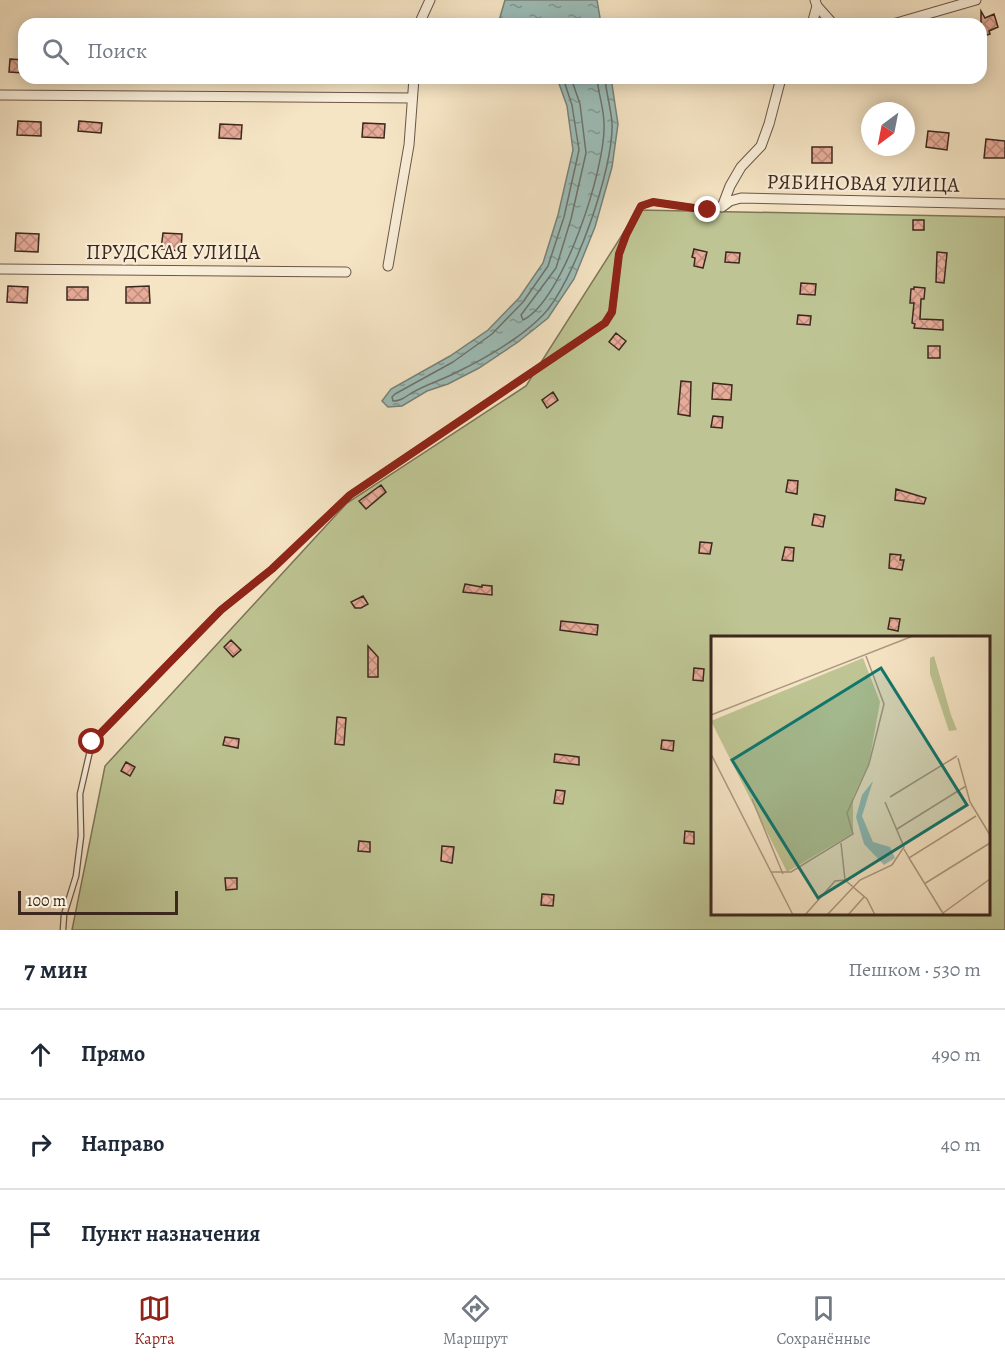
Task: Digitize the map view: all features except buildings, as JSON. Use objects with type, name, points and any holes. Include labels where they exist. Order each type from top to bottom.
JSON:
[{"type":"street","points":[[422,18],[429,0]]},
{"type":"street","points":[[914,18],[975,0]]},
{"type":"street","points":[[813,18],[816,3]]},
{"type":"street","points":[[816,3],[828,18]]},
{"type":"street","points":[[388,266],[409,145],[413,84]]},
{"type":"street","points":[[722,207],[729,186],[741,167],[761,146],[779,84]]},
{"type":"street","points":[[0,95],[412,98]]},
{"type":"street","name":"РЯБИНОВАЯ УЛИЦА","points":[[722,207],[730,201],[741,198],[1005,204]]},
{"type":"street","name":"ПРУДСКАЯ УЛИЦА","points":[[0,269],[346,272]]},
{"type":"lane","points":[[63,930],[64,915],[75,876],[81,836],[80,794],[92,742],[221,610],[272,569],[350,495],[605,323],[612,312],[619,254],[641,206],[653,202],[708,210],[722,207]]},
{"type":"green space","points":[[638,210],[1005,217],[1005,930],[72,930],[105,766],[347,503],[526,386]]},
{"type":"water","points":[[505,0],[597,0],[600,18],[500,18]]},
{"type":"water","points":[[559,84],[612,84],[618,124],[612,167],[595,227],[574,279],[548,318],[518,342],[479,368],[448,384],[427,391],[402,406],[388,407],[382,401],[391,389],[450,356],[488,330],[519,298],[543,263],[558,215],[573,150],[567,106]]},
{"type":"route","points":[[92,742],[221,610],[272,569],[350,495],[605,323],[612,312],[619,254],[641,206],[653,202],[708,210]]}]
